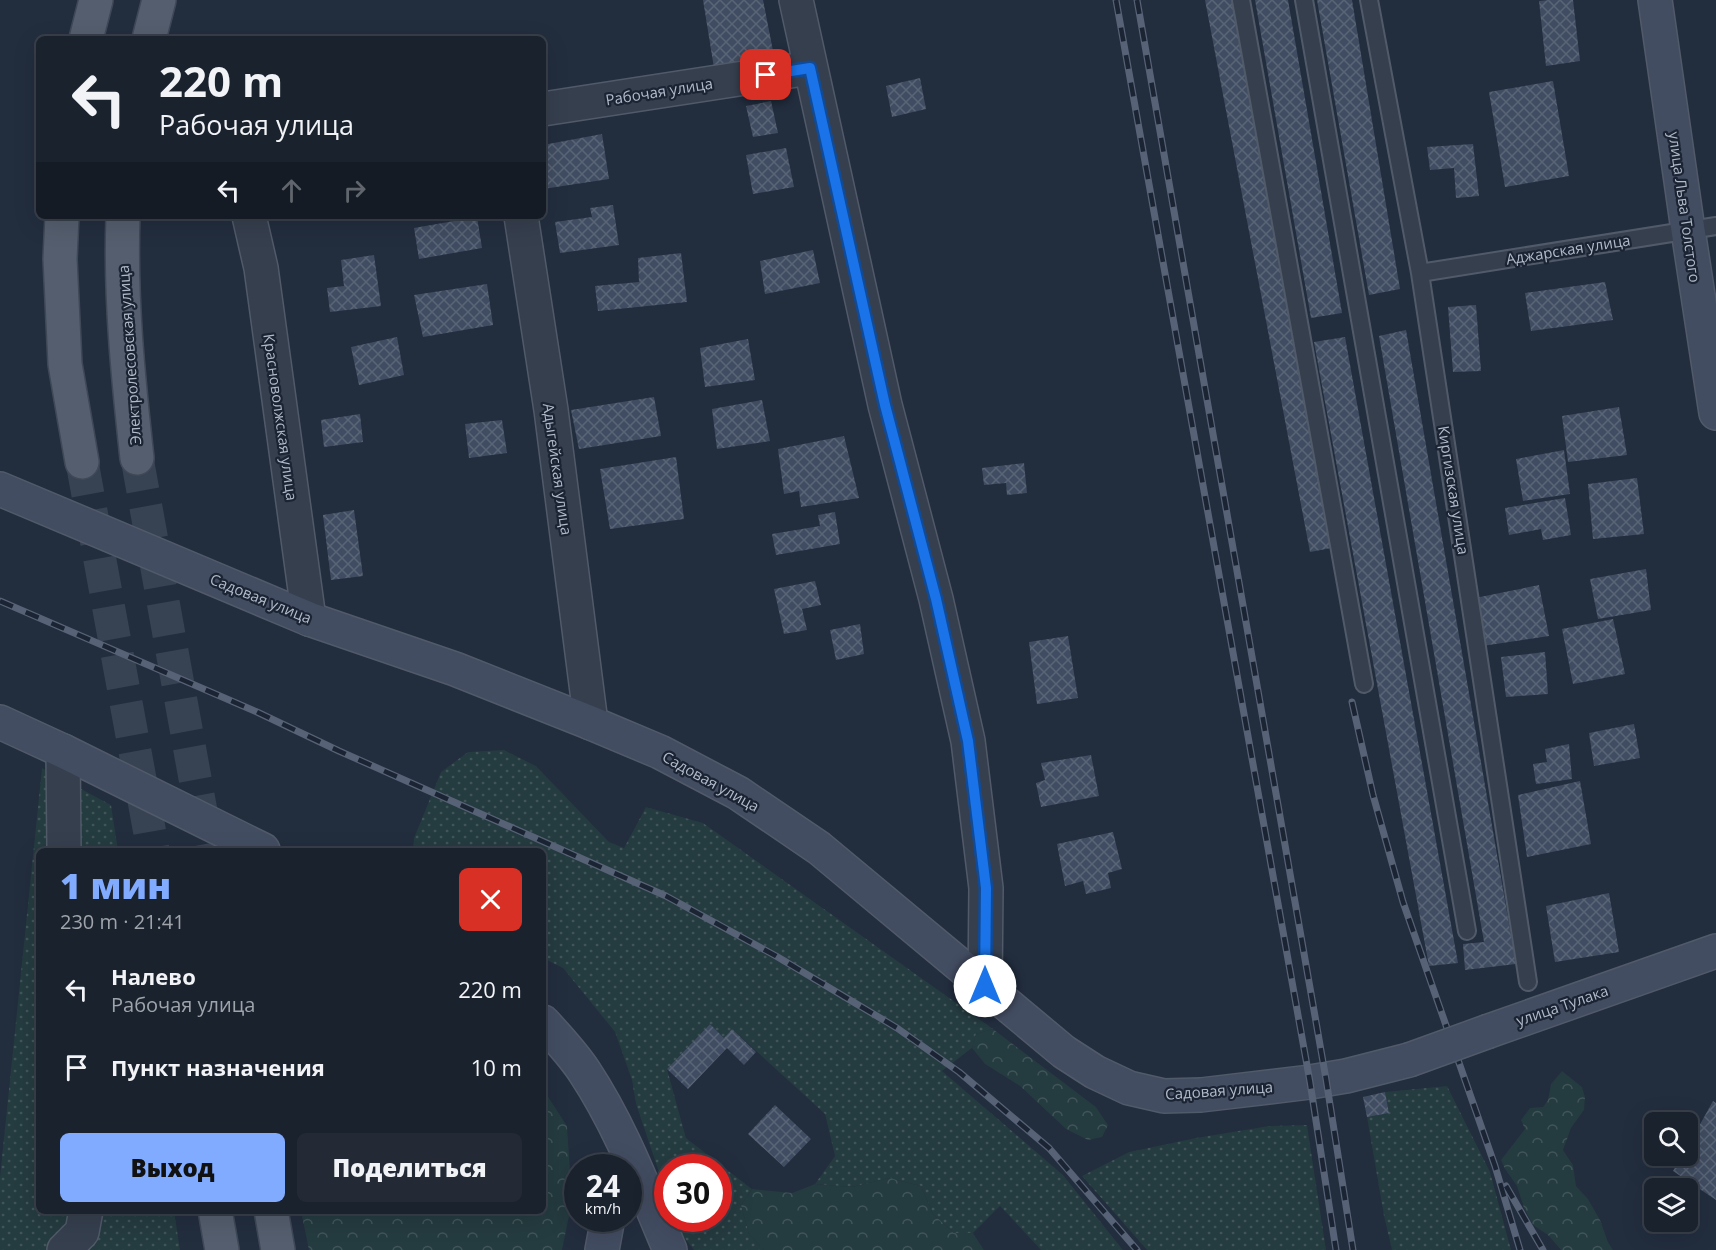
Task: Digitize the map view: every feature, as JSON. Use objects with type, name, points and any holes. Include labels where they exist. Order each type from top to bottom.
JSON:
[{"type":"main road","points":[[87,36],[96,0]]},
{"type":"main road","points":[[150,36],[159,0]]},
{"type":"main road","points":[[62,219],[60,259],[65,364],[82,462]]},
{"type":"main road","name":"Электролесовская улица","points":[[123,219],[122,259],[126,359],[137,458]]},
{"type":"main road","points":[[216,1214],[222,1250]]},
{"type":"main road","points":[[272,1214],[278,1250]]},
{"type":"street","points":[[796,0],[885,405],[936,599],[968,741],[986,888],[985,986]]},
{"type":"street","name":"улица Льва Толстого","points":[[1655,0],[1702,228],[1716,413]]},
{"type":"street","name":"Рабочая улица","points":[[546,109],[810,68]]},
{"type":"street","name":"Красноволжская улица","points":[[250,219],[261,268],[309,619]]},
{"type":"street","name":"Адыгейская улица","points":[[521,219],[551,410],[591,723]]},
{"type":"street","name":"Садовая улица","points":[[0,489],[309,619],[455,669],[591,723],[660,752],[738,793],[819,848],[1064,1052],[1095,1072],[1128,1088],[1164,1096],[1201,1095],[1346,1076],[1409,1060]]},
{"type":"street","points":[[0,722],[259,848]]},
{"type":"street","points":[[63,751],[64,848]]},
{"type":"street","name":"улица Тулака","points":[[1409,1060],[1716,951]]},
{"type":"street","points":[[546,1026],[583,1069],[600,1097],[632,1159],[670,1250]]},
{"type":"street","points":[[600,1097],[611,1154]]},
{"type":"street","points":[[64,1250],[82,1232],[85,1214]]},
{"type":"street","points":[[602,1250],[605,1232]]},
{"type":"lane","points":[[1241,0],[1364,684]]},
{"type":"lane","points":[[1304,0],[1467,931]]},
{"type":"lane","name":"Киргизская улица","points":[[1369,0],[1420,273],[1528,982]]},
{"type":"lane","name":"Аджарская улица","points":[[1420,273],[1702,228]]},
{"type":"green space","points":[[504,750],[536,766],[609,842],[624,848],[646,807],[703,823],[993,1029],[976,1034],[972,1048],[942,1071],[1063,1175],[1123,1250],[1041,1250],[1000,1206],[973,1233],[954,1233],[933,1214],[921,1186],[889,1178],[852,1187],[815,1184],[835,1156],[825,1114],[732,1029],[724,1038],[710,1024],[667,1069],[686,1138],[707,1154],[654,1154],[654,1157],[636,1104],[632,1080],[615,1032],[563,968],[546,960],[546,848],[413,848],[414,838],[441,772],[468,752]]},
{"type":"green space","points":[[42,768],[111,805],[118,848],[36,848],[36,1214],[174,1214],[180,1250],[0,1250],[0,1177]]},
{"type":"green space","points":[[993,1029],[1096,1107],[1108,1125],[1102,1137],[1088,1140],[1066,1129],[1020,1086],[985,1064],[972,1048],[976,1034]]},
{"type":"green space","points":[[1562,1071],[1582,1087],[1585,1097],[1584,1110],[1571,1128],[1563,1150],[1573,1165],[1576,1186],[1588,1199],[1613,1250],[1561,1250],[1548,1235],[1533,1225],[1524,1208],[1517,1186],[1501,1160],[1525,1129],[1521,1120],[1530,1108],[1543,1107],[1548,1100],[1551,1084]]},
{"type":"green space","points":[[1447,1086],[1490,1172],[1511,1250],[1392,1250],[1367,1117],[1389,1113],[1385,1092]]},
{"type":"green space","points":[[546,1094],[567,1126],[569,1154],[564,1154],[566,1232],[562,1250],[309,1250],[302,1214],[546,1214]]},
{"type":"green space","points":[[1307,1125],[1326,1250],[1147,1250],[1082,1176],[1129,1152],[1269,1126]]},
{"type":"green space","points":[[732,1174],[752,1189],[741,1205],[749,1234],[764,1250],[694,1250],[681,1232],[732,1232]]},
{"type":"green space","points":[[889,1178],[921,1186],[933,1214],[954,1233],[973,1233],[984,1250],[764,1250],[749,1234],[741,1205],[752,1189],[792,1193],[815,1184],[852,1187]]},
{"type":"building","points":[[703,0],[763,0],[774,56],[714,68]]},
{"type":"building","points":[[1205,0],[1236,0],[1337,547],[1310,552]]},
{"type":"building","points":[[1255,0],[1288,0],[1342,313],[1311,318]]},
{"type":"building","points":[[1317,0],[1352,0],[1400,289],[1369,295]]},
{"type":"building","points":[[1573,0],[1580,61],[1546,66],[1539,1]]},
{"type":"building","points":[[920,78],[926,109],[892,117],[886,86]]},
{"type":"building","points":[[1553,81],[1569,176],[1505,187],[1489,92]]},
{"type":"building","points":[[771,101],[778,133],[753,137],[746,106]]},
{"type":"building","points":[[602,134],[609,179],[546,189],[546,144]]},
{"type":"building","points":[[1473,144],[1479,196],[1456,198],[1454,168],[1430,170],[1427,147]]},
{"type":"building","points":[[786,148],[794,187],[753,194],[746,155]]},
{"type":"building","points":[[613,205],[619,245],[560,253],[555,222],[592,217],[590,208]]},
{"type":"building","points":[[477,219],[482,248],[419,259],[414,228]]},
{"type":"building","points":[[813,250],[820,283],[765,294],[760,261]]},
{"type":"building","points":[[681,253],[687,302],[598,311],[595,286],[639,282],[638,258]]},
{"type":"building","points":[[374,255],[381,306],[330,312],[327,288],[344,286],[341,260]]},
{"type":"building","points":[[1605,282],[1613,320],[1531,331],[1525,293]]},
{"type":"building","points":[[487,284],[493,325],[423,337],[414,295]]},
{"type":"building","points":[[1476,305],[1481,371],[1453,372],[1448,307]]},
{"type":"building","points":[[1406,330],[1516,964],[1465,970],[1463,944],[1484,942],[1379,336]]},
{"type":"building","points":[[397,337],[404,375],[359,385],[351,347]]},
{"type":"building","points":[[1345,337],[1458,963],[1429,966],[1314,342]]},
{"type":"building","points":[[748,339],[755,380],[705,387],[700,348]]},
{"type":"building","points":[[654,397],[661,436],[579,449],[571,410]]},
{"type":"building","points":[[762,400],[770,441],[717,449],[712,409]]},
{"type":"building","points":[[1619,407],[1627,455],[1568,462],[1562,416]]},
{"type":"building","points":[[360,414],[363,442],[324,447],[321,420]]},
{"type":"building","points":[[502,420],[507,453],[469,458],[465,424]]},
{"type":"building","points":[[844,436],[859,498],[801,507],[799,491],[784,494],[778,449]]},
{"type":"building","points":[[1564,450],[1570,494],[1523,501],[1516,459]]},
{"type":"building","points":[[676,457],[684,519],[610,529],[600,469]]},
{"type":"building","points":[[1024,463],[1027,493],[1007,495],[1006,483],[984,485],[982,468]]},
{"type":"building","points":[[1637,478],[1644,534],[1593,539],[1588,484]]},
{"type":"building","points":[[1565,498],[1571,535],[1543,540],[1541,529],[1509,535],[1505,508]]},
{"type":"building","points":[[354,510],[363,576],[331,580],[323,515]]},
{"type":"building","points":[[835,512],[840,544],[776,555],[772,534],[820,526],[818,515]]},
{"type":"building","points":[[1646,569],[1651,610],[1598,619],[1590,579]]},
{"type":"building","points":[[815,581],[821,605],[802,609],[807,630],[784,634],[774,589]]},
{"type":"building","points":[[1539,585],[1549,636],[1482,646],[1475,598]]},
{"type":"building","points":[[1613,619],[1625,674],[1573,684],[1562,629]]},
{"type":"building","points":[[860,624],[864,654],[836,660],[830,630]]},
{"type":"building","points":[[1068,636],[1078,698],[1037,704],[1029,642]]},
{"type":"building","points":[[1545,652],[1548,694],[1506,697],[1501,657]]},
{"type":"building","points":[[1634,724],[1640,758],[1594,766],[1589,733]]},
{"type":"building","points":[[1569,744],[1572,779],[1536,784],[1533,764],[1547,762],[1545,749]]},
{"type":"building","points":[[1091,755],[1099,796],[1041,807],[1036,783],[1045,780],[1041,763]]},
{"type":"building","points":[[1580,781],[1591,844],[1527,857],[1518,795]]},
{"type":"building","points":[[1113,832],[1122,869],[1108,873],[1111,888],[1086,894],[1083,881],[1065,886],[1057,844]]},
{"type":"building","points":[[1609,893],[1619,952],[1555,962],[1546,906]]},
{"type":"building","points":[[710,1024],[724,1038],[732,1029],[756,1052],[744,1065],[727,1048],[688,1089],[667,1069]]},
{"type":"building","points":[[1385,1092],[1389,1113],[1367,1117],[1363,1097]]},
{"type":"building","points":[[1713,1101],[1716,1103],[1716,1200],[1698,1188],[1698,1178],[1683,1178],[1673,1171],[1676,1166],[1698,1166],[1698,1128]]},
{"type":"building","points":[[775,1105],[811,1139],[784,1167],[748,1134]]},
{"type":"tunnel","points":[[137,458],[208,848]]},
{"type":"tunnel","points":[[82,462],[153,848]]},
{"type":"railway","points":[[1116,0],[1310,1082],[1336,1250]]},
{"type":"railway","points":[[1137,0],[1326,1079],[1353,1250]]},
{"type":"railway","points":[[0,601],[257,712],[339,751],[666,896],[776,956],[897,1028],[959,1072],[1049,1148],[1137,1250]]},
{"type":"railway","points":[[1352,702],[1373,795],[1403,902],[1495,1166],[1520,1250]]},
{"type":"railway","points":[[1506,1186],[1543,1250]]},
{"type":"route","points":[[766,75],[810,68],[885,405],[936,599],[968,741],[986,888],[985,986]]}]
